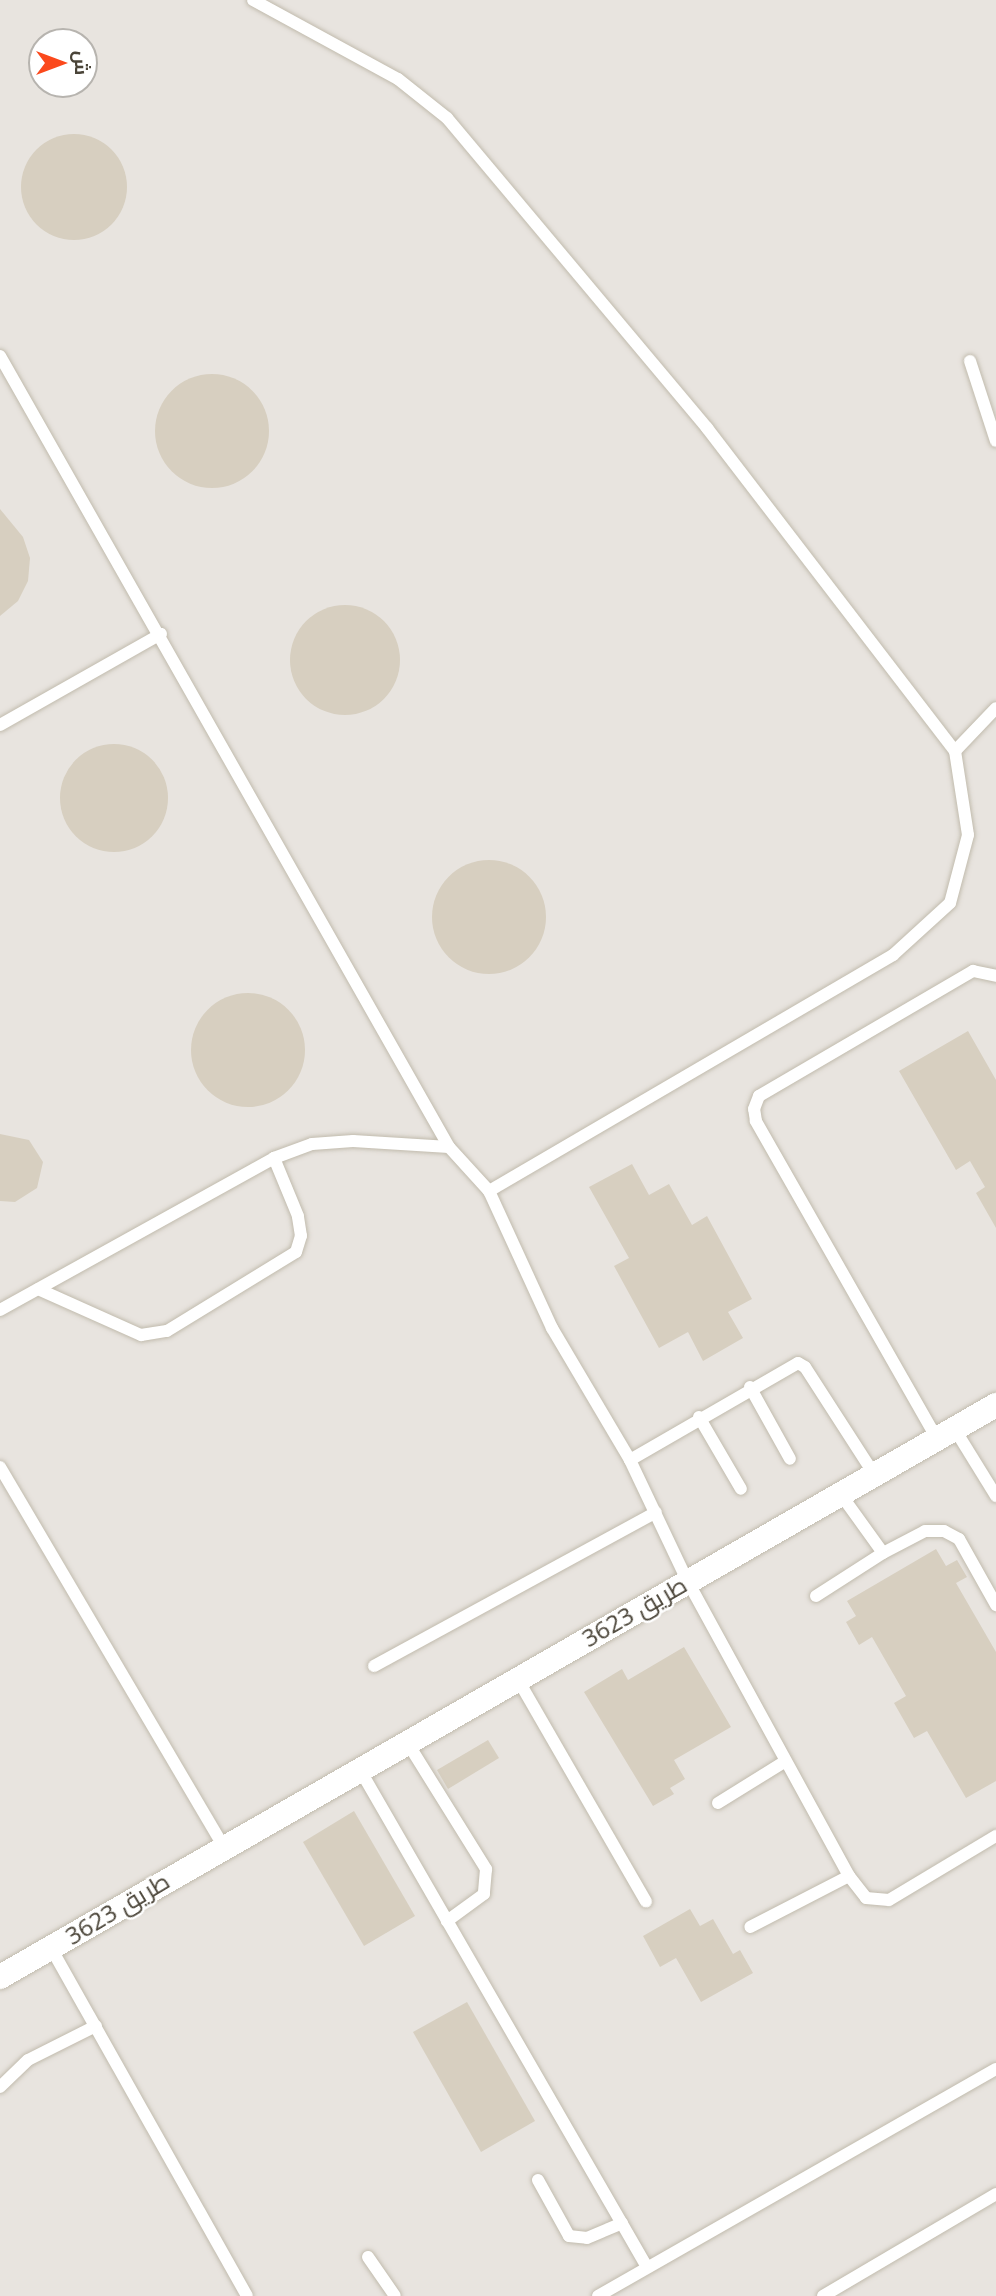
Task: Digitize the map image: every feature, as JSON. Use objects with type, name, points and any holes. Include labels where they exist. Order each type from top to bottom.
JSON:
[{"type":"street","name":"طريق 3623","points":[[0,1977],[228,1842],[687,1580],[842,1496],[945,1432],[996,1405]]},
{"type":"lane","points":[[253,0],[398,79],[447,118],[707,428],[955,751],[968,835],[950,903],[892,955],[489,1191]]},
{"type":"lane","points":[[0,356],[161,634],[449,1147],[489,1191],[552,1328],[630,1460],[687,1580],[784,1762],[849,1876],[866,1898],[889,1900],[996,1836]]},
{"type":"lane","points":[[970,361],[996,441]]},
{"type":"lane","points":[[0,724],[161,634]]},
{"type":"lane","points":[[955,751],[996,708]]},
{"type":"lane","points":[[996,976],[973,971],[759,1096],[754,1108],[756,1121],[945,1432],[996,1496]]},
{"type":"lane","points":[[0,1310],[274,1158],[312,1144],[353,1141],[449,1147]]},
{"type":"lane","points":[[38,1289],[141,1335],[167,1331],[296,1252],[301,1236],[298,1216],[274,1158]]},
{"type":"lane","points":[[630,1460],[790,1364],[805,1367],[874,1474]]},
{"type":"lane","points":[[750,1387],[790,1459]]},
{"type":"lane","points":[[699,1417],[741,1489]]},
{"type":"lane","points":[[0,1467],[111,1656],[228,1842]]},
{"type":"lane","points":[[842,1496],[883,1553]]},
{"type":"lane","points":[[374,1665],[656,1512]]},
{"type":"lane","points":[[816,1597],[883,1553],[925,1531],[944,1531],[959,1539],[996,1605]]},
{"type":"lane","points":[[517,1678],[646,1900]]},
{"type":"lane","points":[[407,1741],[486,1870],[485,1894],[447,1921]]},
{"type":"lane","points":[[718,1803],[784,1762]]},
{"type":"lane","points":[[359,1768],[647,2267]]},
{"type":"lane","points":[[750,1927],[849,1876]]},
{"type":"lane","points":[[51,1948],[247,2296]]},
{"type":"lane","points":[[0,2087],[28,2060],[96,2026]]},
{"type":"lane","points":[[597,2296],[996,2069]]},
{"type":"lane","points":[[538,2179],[569,2236],[586,2238],[622,2223]]},
{"type":"lane","points":[[823,2296],[996,2193]]},
{"type":"lane","points":[[368,2257],[395,2296]]},
{"type":"shaded area","points":[[0,0],[996,0],[996,2296],[0,2296]]},
{"type":"building","points":[[74,134],[94,138],[111,150],[123,167],[127,187],[123,207],[111,224],[94,236],[74,240],[54,236],[37,224],[25,207],[21,187],[25,167],[37,150],[54,138]]},
{"type":"building","points":[[212,374],[234,378],[244,383],[260,399],[265,409],[269,431],[265,453],[260,463],[244,479],[234,484],[212,488],[190,484],[180,479],[164,463],[159,453],[155,431],[159,409],[164,399],[180,383],[190,378]]},
{"type":"building","points":[[0,509],[23,537],[30,558],[28,581],[18,601],[0,616]]},
{"type":"building","points":[[345,605],[366,609],[384,621],[396,639],[400,660],[396,681],[384,699],[366,711],[345,715],[324,711],[306,699],[294,681],[290,660],[294,639],[306,621],[324,609]]},
{"type":"building","points":[[114,744],[135,748],[152,760],[164,777],[168,798],[164,819],[152,836],[135,848],[114,852],[93,848],[76,836],[64,819],[60,798],[64,777],[76,760],[93,748]]},
{"type":"building","points":[[489,860],[511,865],[529,877],[541,895],[546,917],[541,939],[529,957],[511,969],[489,974],[467,969],[449,957],[437,939],[432,917],[437,895],[449,877],[467,865]]},
{"type":"building","points":[[248,993],[270,998],[288,1010],[300,1028],[305,1050],[300,1072],[288,1090],[270,1102],[248,1107],[226,1102],[208,1090],[196,1072],[191,1050],[196,1028],[208,1010],[226,998]]},
{"type":"building","points":[[968,1031],[996,1080],[996,1228],[976,1193],[985,1187],[970,1161],[956,1170],[899,1071]]},
{"type":"building","points":[[0,1134],[29,1140],[43,1162],[37,1188],[15,1202],[0,1201]]},
{"type":"building","points":[[632,1164],[649,1195],[669,1184],[692,1225],[707,1216],[752,1299],[728,1312],[743,1338],[703,1361],[688,1332],[659,1348],[614,1266],[629,1258],[589,1187]]},
{"type":"building","points":[[936,1549],[946,1566],[957,1560],[967,1577],[956,1583],[996,1652],[996,1781],[966,1798],[927,1731],[914,1738],[894,1703],[906,1696],[872,1637],[859,1645],[846,1622],[856,1616],[847,1601]]},
{"type":"building","points":[[684,1647],[731,1727],[674,1760],[685,1779],[670,1788],[674,1794],[653,1806],[584,1692],[622,1669],[628,1680]]},
{"type":"building","points":[[488,1740],[499,1758],[448,1789],[437,1770]]},
{"type":"building","points":[[354,1811],[415,1916],[364,1946],[303,1842]]},
{"type":"building","points":[[690,1909],[700,1926],[713,1919],[733,1954],[740,1950],[753,1973],[701,2002],[676,1958],[660,1967],[643,1936]]},
{"type":"building","points":[[467,2002],[535,2121],[481,2152],[413,2032]]}]
